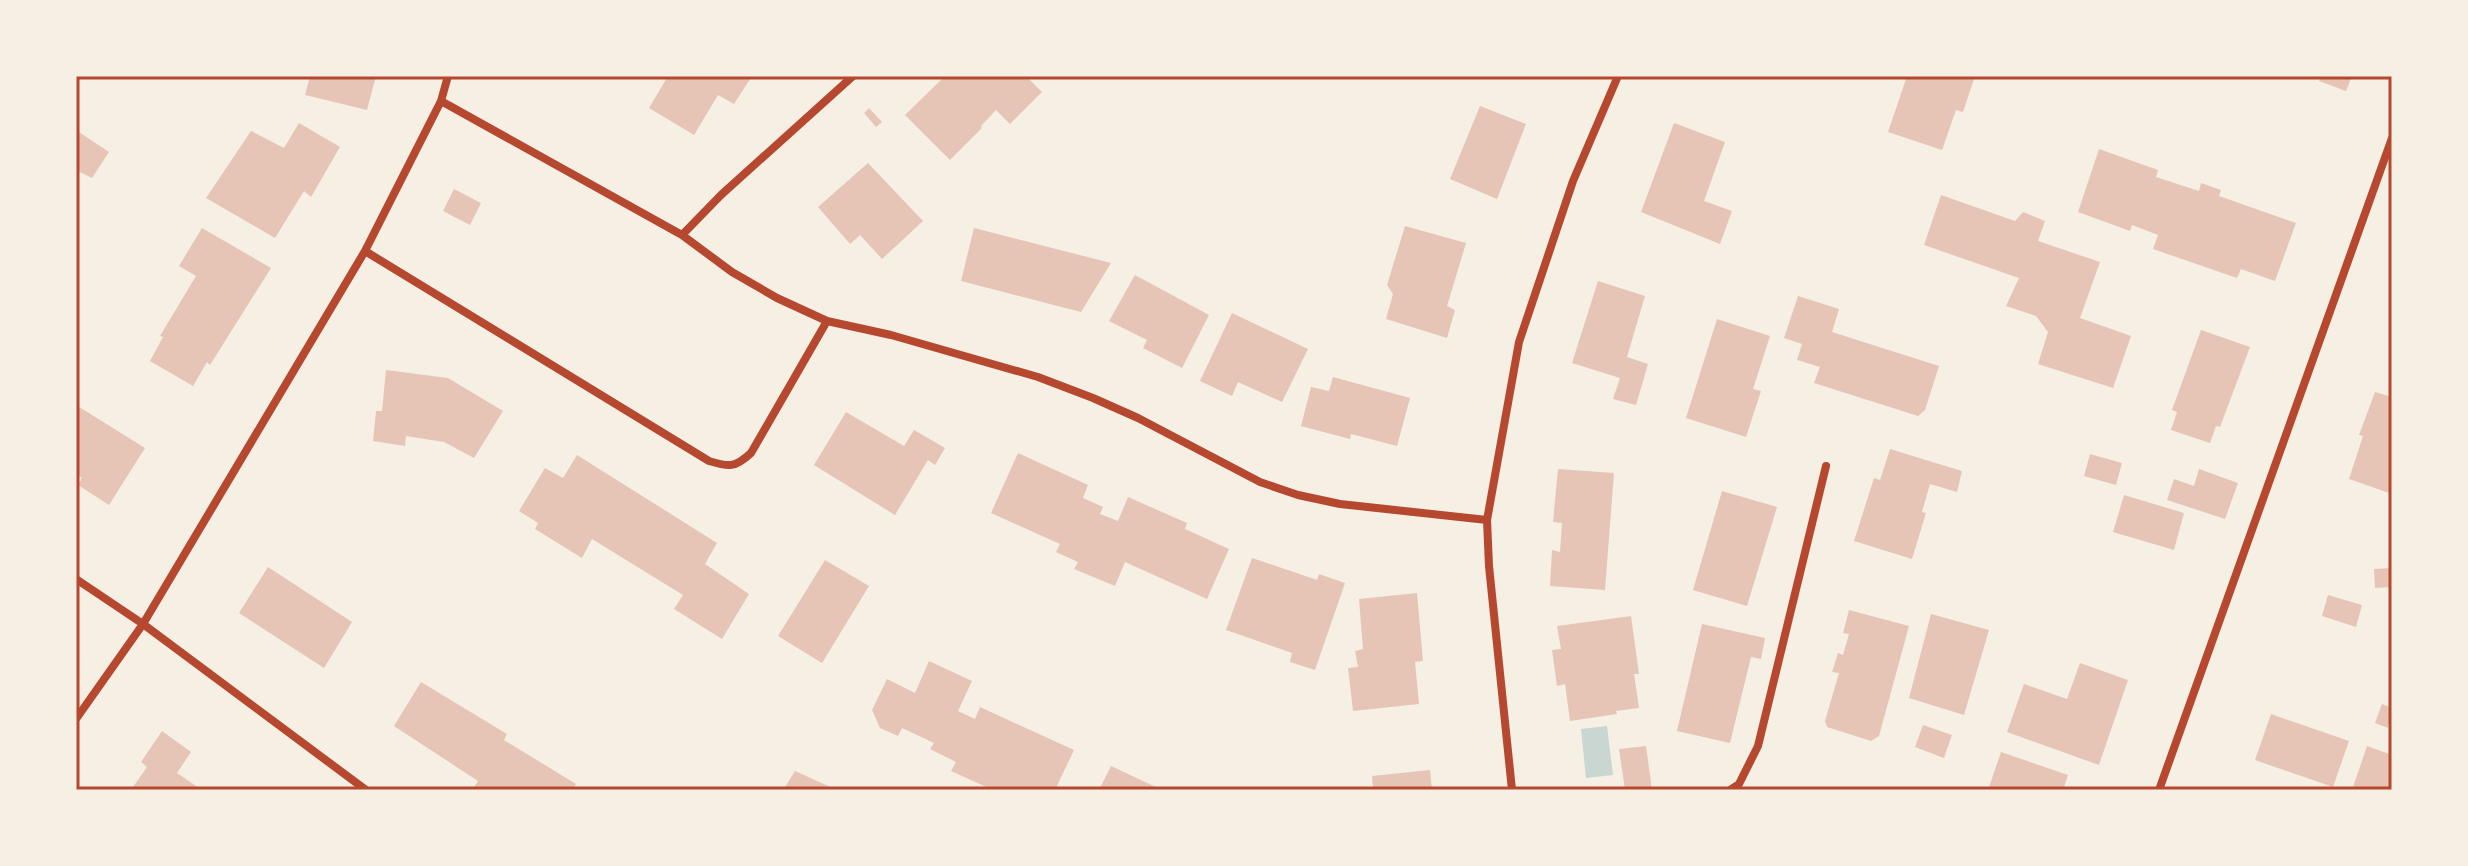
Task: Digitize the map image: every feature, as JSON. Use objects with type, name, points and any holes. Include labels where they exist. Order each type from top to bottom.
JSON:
[{"type":"street","points":[[76,719],[143,624],[365,251],[441,101],[448,76]]},
{"type":"street","points":[[682,235],[721,195],[853,76]]},
{"type":"street","points":[[1512,790],[1487,520],[1519,342],[1573,181],[1618,76]]},
{"type":"street","points":[[441,101],[682,235],[732,272],[777,298],[827,321],[891,335],[1038,377],[1138,418],[1260,482],[1298,495],[1340,504],[1487,520]]},
{"type":"street","points":[[2159,790],[2392,138]]},
{"type":"street","points":[[365,251],[709,461],[727,466],[741,463],[751,453],[827,321]]},
{"type":"street","points":[[1730,790],[1739,784],[1758,746],[1826,466]]},
{"type":"street","points":[[76,579],[143,624],[366,790]]},
{"type":"shaded area","points":[[1607,726],[1613,775],[1586,778],[1581,729]]},
{"type":"building","points":[[310,76],[376,76],[367,110],[305,95]]},
{"type":"building","points":[[668,76],[752,76],[734,104],[718,95],[694,135],[649,108]]},
{"type":"building","points":[[945,76],[1026,76],[1042,92],[1010,124],[996,110],[950,160],[905,115]]},
{"type":"building","points":[[1907,76],[1975,76],[1963,112],[1956,110],[1942,150],[1888,132]]},
{"type":"building","points":[[2321,76],[2352,76],[2346,91],[2319,81]]},
{"type":"building","points":[[1480,106],[1526,124],[1497,199],[1450,179]]},
{"type":"building","points":[[869,108],[882,122],[876,127],[864,113]]},
{"type":"building","points":[[299,123],[340,147],[311,197],[304,191],[275,238],[206,198],[251,131],[284,148]]},
{"type":"building","points":[[1674,123],[1725,142],[1704,201],[1732,211],[1720,244],[1641,212]]},
{"type":"building","points":[[76,130],[109,152],[92,178],[76,170]]},
{"type":"building","points":[[2099,149],[2158,170],[2156,177],[2199,191],[2201,183],[2221,190],[2219,196],[2296,223],[2275,281],[2241,269],[2237,278],[2153,249],[2158,235],[2132,225],[2130,231],[2078,212]]},
{"type":"building","points":[[868,163],[923,221],[882,259],[860,235],[850,244],[818,207]]},
{"type":"building","points":[[454,189],[481,203],[470,225],[443,211]]},
{"type":"building","points":[[1941,195],[2015,221],[2023,212],[2045,221],[2038,241],[2100,262],[2080,318],[2131,336],[2113,388],[2038,364],[2048,332],[2036,316],[2006,306],[2019,278],[1924,245]]},
{"type":"building","points":[[1405,226],[1466,243],[1447,306],[1455,310],[1447,338],[1386,319],[1393,294],[1387,285]]},
{"type":"building","points":[[202,228],[271,268],[210,365],[207,362],[193,386],[150,361],[163,337],[160,336],[196,276],[179,266]]},
{"type":"building","points":[[974,228],[1111,263],[1081,312],[961,281]]},
{"type":"building","points":[[1135,275],[1209,315],[1182,368],[1143,348],[1147,340],[1109,321]]},
{"type":"building","points":[[1598,281],[1645,296],[1627,357],[1648,364],[1636,405],[1613,399],[1620,378],[1572,363]]},
{"type":"building","points":[[1798,296],[1839,309],[1832,332],[1939,366],[1925,410],[1918,416],[1814,383],[1820,367],[1797,360],[1802,344],[1784,338]]},
{"type":"building","points":[[1232,313],[1308,349],[1282,402],[1238,382],[1232,396],[1200,381]]},
{"type":"building","points":[[1717,319],[1770,336],[1753,389],[1761,391],[1746,437],[1686,418]]},
{"type":"building","points":[[2201,330],[2250,347],[2220,427],[2216,426],[2210,443],[2171,430],[2177,412],[2172,410]]},
{"type":"building","points":[[386,370],[448,378],[503,411],[474,458],[444,442],[406,436],[405,446],[373,441],[376,411],[382,411]]},
{"type":"building","points":[[1333,377],[1410,398],[1397,446],[1351,434],[1350,439],[1301,426],[1311,387],[1329,391]]},
{"type":"building","points":[[2375,392],[2392,397],[2392,494],[2349,479],[2363,436],[2359,435]]},
{"type":"building","points":[[76,405],[145,448],[109,505],[78,485],[82,478],[76,474]]},
{"type":"building","points":[[846,412],[904,446],[914,430],[945,448],[935,465],[928,460],[895,515],[814,465]]},
{"type":"building","points":[[1890,449],[1962,471],[1957,492],[1930,484],[1922,512],[1926,513],[1912,559],[1854,541],[1874,478],[1880,480]]},
{"type":"building","points":[[1018,453],[1088,485],[1083,498],[1103,507],[1100,514],[1118,521],[1128,497],[1187,523],[1185,529],[1229,549],[1207,599],[1125,562],[1115,586],[1074,569],[1078,562],[1056,552],[1060,544],[991,513]]},
{"type":"building","points":[[2090,454],[2122,463],[2116,485],[2084,476]]},
{"type":"building","points":[[577,455],[717,543],[705,564],[749,594],[722,639],[674,609],[683,595],[592,539],[582,558],[535,529],[538,523],[519,511],[545,468],[563,478]]},
{"type":"building","points":[[1558,469],[1614,473],[1605,590],[1550,586],[1552,550],[1560,552],[1562,523],[1553,522]]},
{"type":"building","points":[[2199,469],[2238,483],[2225,519],[2167,500],[2174,479],[2194,486]]},
{"type":"building","points":[[1722,491],[1777,507],[1747,606],[1693,590]]},
{"type":"building","points":[[2124,495],[2184,513],[2174,550],[2113,532]]},
{"type":"building","points":[[1252,558],[1317,580],[1319,574],[1345,583],[1315,670],[1290,662],[1292,653],[1226,630]]},
{"type":"building","points":[[825,560],[869,586],[822,663],[778,636]]},
{"type":"building","points":[[268,567],[352,622],[324,668],[239,613]]},
{"type":"building","points":[[2392,568],[2392,587],[2375,588],[2374,569]]},
{"type":"building","points":[[1417,593],[1423,661],[1415,662],[1419,704],[1353,711],[1348,668],[1358,667],[1355,651],[1363,649],[1359,599]]},
{"type":"building","points":[[2328,595],[2362,605],[2356,627],[2322,616]]},
{"type":"building","points":[[1849,610],[1909,626],[1879,736],[1871,741],[1827,727],[1825,721],[1839,673],[1832,672],[1838,653],[1843,655],[1849,634],[1843,633]]},
{"type":"building","points":[[1931,614],[1989,630],[1964,715],[1909,698]]},
{"type":"building","points":[[1631,616],[1639,674],[1634,674],[1639,708],[1570,721],[1565,684],[1557,686],[1552,650],[1561,649],[1557,626]]},
{"type":"building","points":[[1702,624],[1765,638],[1761,659],[1751,657],[1730,743],[1677,731]]},
{"type":"building","points":[[929,661],[972,681],[958,711],[975,719],[980,707],[1074,750],[1055,790],[993,790],[951,771],[956,762],[930,749],[934,743],[902,728],[898,736],[880,728],[872,710],[887,679],[915,693]]},
{"type":"building","points":[[2080,663],[2128,680],[2099,765],[2007,732],[2024,684],[2067,699]]},
{"type":"building","points":[[421,682],[507,734],[504,740],[576,784],[572,790],[479,790],[474,787],[478,781],[394,726]]},
{"type":"building","points":[[2382,704],[2392,708],[2388,728],[2375,723]]},
{"type":"building","points":[[2271,714],[2349,741],[2333,787],[2255,760]]},
{"type":"building","points":[[1923,725],[1952,735],[1944,758],[1915,747]]},
{"type":"building","points":[[162,731],[191,752],[177,773],[202,790],[131,790],[147,767],[141,762]]},
{"type":"building","points":[[1646,746],[1652,790],[1625,790],[1619,749]]},
{"type":"building","points":[[2367,746],[2392,755],[2392,790],[2352,790]]},
{"type":"building","points":[[2001,752],[2068,775],[2063,790],[1988,790]]},
{"type":"building","points":[[1111,766],[1162,790],[1099,790]]},
{"type":"building","points":[[1430,770],[1432,790],[1373,790],[1372,776]]},
{"type":"building","points":[[795,771],[837,790],[784,789]]}]
